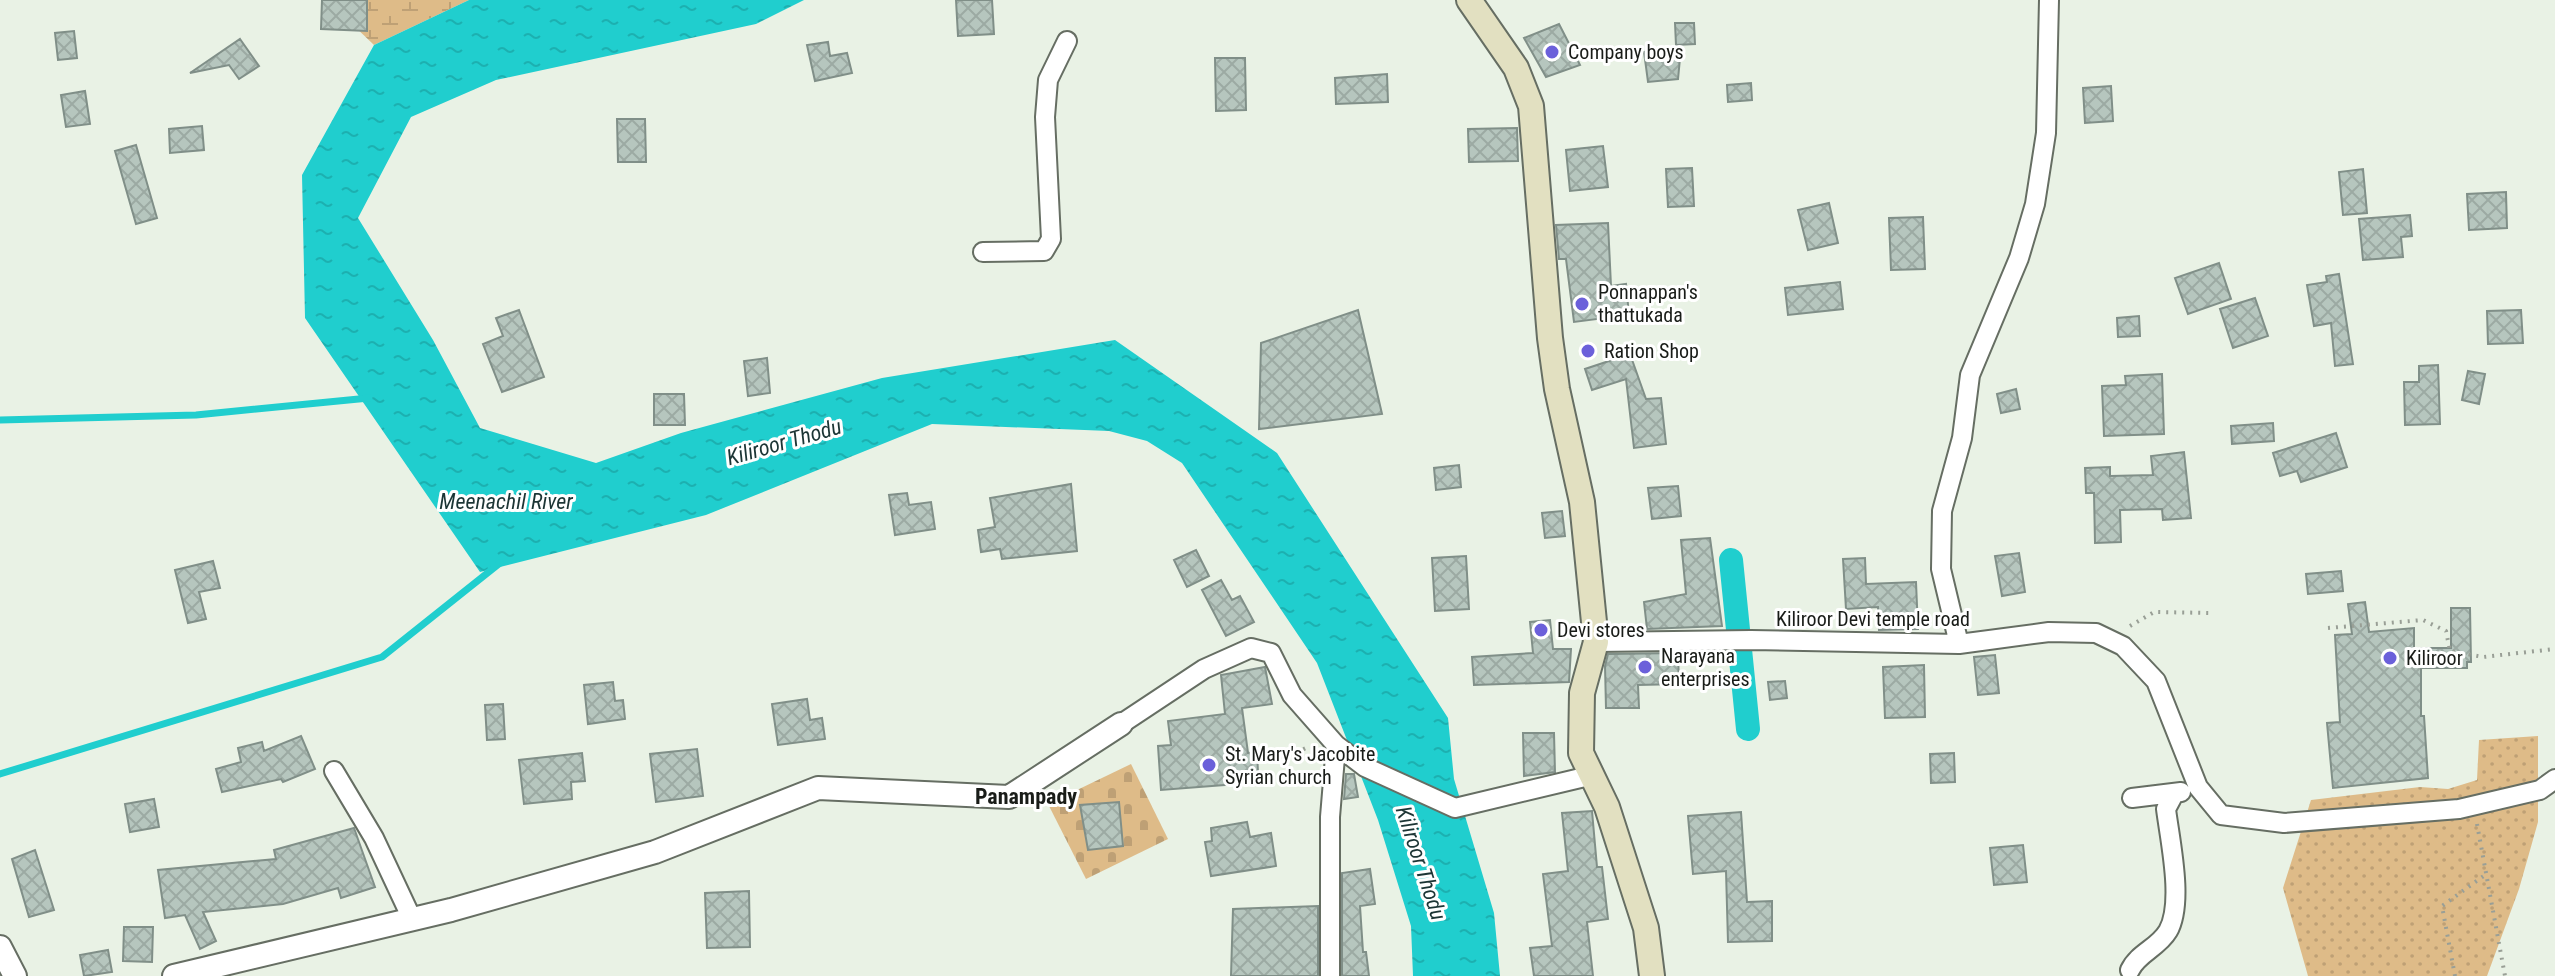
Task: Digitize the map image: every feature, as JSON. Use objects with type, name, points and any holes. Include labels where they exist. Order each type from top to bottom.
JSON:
[{"type":"main road","points":[[1469,0],[1516,68],[1531,106],[1550,338],[1557,389],[1582,502],[1596,642],[1582,693],[1581,753],[1589,776],[1607,807],[1646,928],[1652,976]]},
{"type":"street","points":[[1959,644],[1941,569],[1942,511],[1962,438],[1970,375],[2019,258],[2035,204],[2046,133],[2049,0]]},
{"type":"street","points":[[983,252],[1044,251],[1051,239],[1045,117],[1048,80],[1067,41]]},
{"type":"street","name":"Kiliroor Devi temple road","points":[[1596,642],[1751,640],[1959,644],[2049,632],[2096,633],[2111,638]]},
{"type":"street","points":[[2111,638],[2156,681],[2198,787],[2221,815],[2284,823],[2474,805],[2540,790],[2555,779]]},
{"type":"street","points":[[174,976],[412,919],[655,852],[818,788],[1009,797],[1204,669],[1251,648],[1271,653],[1292,695],[1338,745],[1365,767],[1455,808],[1589,776]]},
{"type":"street","points":[[1330,976],[1330,817],[1338,745]]},
{"type":"street","points":[[334,771],[374,838],[412,919]]},
{"type":"street","points":[[2132,798],[2181,794],[2192,772]]},
{"type":"street","points":[[2130,970],[2135,959],[2149,951],[2167,933],[2175,914],[2166,809],[2174,794]]},
{"type":"street","points":[[0,947],[15,976]]},
{"type":"path","points":[[2111,638],[2154,612],[2213,613]]},
{"type":"path","points":[[2328,628],[2423,620],[2446,631],[2450,651],[2483,657],[2555,649]]},
{"type":"path","points":[[1257,759],[1289,756],[1338,745]]},
{"type":"path","points":[[2474,805],[2505,976]]},
{"type":"path","points":[[2455,976],[2442,906],[2485,875]]},
{"type":"green space","points":[[327,0],[469,0],[374,45]]},
{"type":"green space","points":[[2538,736],[2538,822],[2519,889],[2487,976],[2308,976],[2283,888],[2311,800],[2420,787],[2448,789],[2477,780],[2479,740]]},
{"type":"green space","points":[[1131,764],[1168,839],[1086,879],[1048,804]]},
{"type":"water","name":"Meenachil River","points":[[469,0],[804,0],[756,24],[496,80],[411,117],[358,218],[433,340],[480,428],[596,463],[681,433],[882,378],[1115,340],[1277,453],[1448,718],[1454,779],[1494,913],[1500,976],[1413,976],[1411,926],[1378,820],[1317,663],[1182,463],[1147,441],[1109,431],[932,424],[706,515],[480,572],[305,318],[302,175],[374,45]]},
{"type":"building","points":[[322,0],[367,0],[367,31],[321,29]]},
{"type":"building","points":[[956,0],[992,0],[994,34],[958,36]]},
{"type":"building","points":[[1675,23],[1694,23],[1695,44],[1676,45]]},
{"type":"building","name":"Company boys","points":[[1559,24],[1580,65],[1546,77],[1524,38]]},
{"type":"building","points":[[74,31],[77,58],[58,60],[55,33]]},
{"type":"building","points":[[240,39],[259,66],[239,79],[229,65],[190,73]]},
{"type":"building","points":[[828,42],[830,56],[847,53],[852,73],[815,81],[807,45]]},
{"type":"building","points":[[1681,48],[1678,79],[1648,82],[1644,52]]},
{"type":"building","points":[[1215,58],[1245,58],[1246,110],[1216,111]]},
{"type":"building","points":[[1387,74],[1388,102],[1336,104],[1335,78]]},
{"type":"building","points":[[1751,83],[1752,100],[1728,102],[1727,85]]},
{"type":"building","points":[[2111,86],[2113,121],[2085,123],[2083,88]]},
{"type":"building","points":[[85,91],[90,124],[66,127],[61,95]]},
{"type":"building","points":[[617,119],[645,119],[646,162],[618,162]]},
{"type":"building","points":[[202,126],[204,150],[170,153],[169,129]]},
{"type":"building","points":[[1517,128],[1518,161],[1469,162],[1468,129]]},
{"type":"building","points":[[136,145],[157,218],[136,224],[115,151]]},
{"type":"building","points":[[1603,146],[1608,187],[1570,191],[1566,150]]},
{"type":"building","points":[[1692,168],[1694,206],[1668,207],[1666,169]]},
{"type":"building","points":[[2363,169],[2367,213],[2343,215],[2339,172]]},
{"type":"building","points":[[2506,192],[2507,228],[2469,230],[2467,194]]},
{"type":"building","points":[[1829,203],[1838,243],[1808,250],[1798,210]]},
{"type":"building","points":[[2410,215],[2412,236],[2401,237],[2403,257],[2363,260],[2359,219]]},
{"type":"building","points":[[1923,217],[1925,269],[1891,270],[1889,218]]},
{"type":"building","points":[[1608,223],[1611,286],[1626,284],[1629,315],[1574,322],[1566,259],[1559,259],[1556,225]]},
{"type":"building","points":[[2219,263],[2231,299],[2188,314],[2175,278]]},
{"type":"building","points":[[2339,274],[2353,364],[2335,366],[2331,323],[2314,326],[2307,285],[2327,282],[2326,276]]},
{"type":"building","points":[[1840,282],[1843,309],[1788,315],[1785,288]]},
{"type":"building","points":[[2255,298],[2268,336],[2233,348],[2220,309]]},
{"type":"building","points":[[519,310],[544,377],[502,392],[483,344],[503,336],[496,318]]},
{"type":"building","points":[[1358,310],[1382,414],[1259,429],[1261,343]]},
{"type":"building","points":[[2521,310],[2523,343],[2488,344],[2487,311]]},
{"type":"building","points":[[2139,316],[2140,336],[2118,337],[2117,318]]},
{"type":"building","points":[[1630,354],[1646,399],[1661,398],[1666,444],[1634,448],[1626,379],[1592,390],[1585,369]]},
{"type":"building","points":[[767,358],[770,393],[748,396],[744,361]]},
{"type":"building","points":[[2438,365],[2440,424],[2405,425],[2404,382],[2419,382],[2419,366]]},
{"type":"building","points":[[2468,371],[2485,374],[2479,404],[2462,400]]},
{"type":"building","points":[[2162,374],[2164,434],[2104,436],[2102,386],[2126,385],[2125,376]]},
{"type":"building","points":[[2016,389],[2020,409],[2001,413],[1997,394]]},
{"type":"building","points":[[654,394],[684,394],[685,425],[654,425]]},
{"type":"building","points":[[2273,423],[2274,441],[2232,444],[2231,426]]},
{"type":"building","points":[[2336,433],[2347,467],[2301,482],[2297,471],[2280,476],[2273,453]]},
{"type":"building","points":[[2184,452],[2191,518],[2163,520],[2162,509],[2120,510],[2121,542],[2095,543],[2094,493],[2086,493],[2085,468],[2110,467],[2110,476],[2153,475],[2151,456]]},
{"type":"building","points":[[1459,465],[1461,487],[1436,490],[1434,468]]},
{"type":"building","points":[[1071,484],[1077,551],[1002,559],[1000,549],[981,552],[978,530],[995,527],[990,498]]},
{"type":"building","points":[[1678,486],[1681,516],[1652,519],[1648,488]]},
{"type":"building","points":[[907,493],[909,505],[931,502],[935,529],[895,535],[889,495]]},
{"type":"building","points":[[1562,511],[1565,536],[1545,538],[1542,513]]},
{"type":"building","points":[[1710,538],[1722,626],[1647,629],[1644,602],[1686,594],[1681,540]]},
{"type":"building","points":[[1196,550],[1209,576],[1187,587],[1174,560]]},
{"type":"building","points":[[2019,553],[2025,592],[2002,596],[1995,556]]},
{"type":"building","points":[[1466,556],[1469,609],[1435,611],[1432,558]]},
{"type":"building","points":[[1865,558],[1866,584],[1916,582],[1918,629],[1879,630],[1878,607],[1846,609],[1843,559]]},
{"type":"building","points":[[213,561],[220,588],[199,592],[206,619],[188,623],[175,570]]},
{"type":"building","points":[[2341,571],[2343,591],[2308,594],[2306,574]]},
{"type":"building","points":[[1221,580],[1232,600],[1240,596],[1254,622],[1226,636],[1202,590]]},
{"type":"building","points":[[2365,602],[2369,632],[2414,628],[2414,648],[2451,648],[2451,608],[2470,608],[2471,662],[2467,662],[2467,668],[2421,668],[2421,716],[2424,716],[2428,778],[2333,788],[2327,723],[2340,722],[2335,635],[2352,634],[2348,604]]},
{"type":"building","points":[[1550,620],[1553,649],[1571,649],[1569,682],[1474,685],[1472,657],[1533,653],[1530,622]]},
{"type":"building","points":[[1678,653],[1679,684],[1638,685],[1639,708],[1606,708],[1605,666],[1608,654]]},
{"type":"building","points":[[1995,655],[1999,693],[1978,695],[1974,657]]},
{"type":"building","points":[[1924,665],[1925,717],[1885,718],[1883,667]]},
{"type":"building","points":[[1265,667],[1272,704],[1242,708],[1248,753],[1257,752],[1258,772],[1249,773],[1250,783],[1161,790],[1158,746],[1171,745],[1168,721],[1225,714],[1221,675]]},
{"type":"building","points":[[1785,681],[1787,698],[1770,700],[1768,682]]},
{"type":"building","points":[[613,682],[615,701],[623,700],[625,719],[588,724],[584,685]]},
{"type":"building","points":[[807,699],[810,720],[822,718],[825,739],[778,745],[772,704]]},
{"type":"building","points":[[503,704],[505,739],[487,740],[485,705]]},
{"type":"building","points":[[1523,733],[1554,733],[1555,772],[1524,776]]},
{"type":"building","points":[[301,736],[315,769],[283,782],[281,779],[222,792],[216,769],[241,762],[238,748],[262,742],[264,751]]},
{"type":"building","points":[[697,749],[703,796],[656,802],[650,754]]},
{"type":"building","points":[[582,753],[585,781],[571,782],[572,799],[524,804],[519,760]]},
{"type":"building","points":[[1954,753],[1955,782],[1931,783],[1930,754]]},
{"type":"building","points":[[1346,774],[1354,774],[1358,797],[1344,799]]},
{"type":"building","points":[[154,799],[159,827],[130,832],[125,804]]},
{"type":"building","points":[[1119,802],[1123,846],[1088,850],[1080,805]]},
{"type":"building","points":[[1592,811],[1597,867],[1602,867],[1608,919],[1587,922],[1593,976],[1534,976],[1530,948],[1552,946],[1543,874],[1568,871],[1562,813]]},
{"type":"building","points":[[1741,812],[1747,902],[1772,901],[1772,941],[1728,942],[1726,871],[1693,874],[1688,816]]},
{"type":"building","points":[[1247,822],[1250,837],[1271,833],[1276,866],[1211,876],[1205,842],[1212,841],[1211,828]]},
{"type":"building","points":[[354,828],[375,887],[341,898],[338,888],[283,904],[203,912],[216,941],[200,949],[185,915],[165,918],[158,870],[276,859],[274,850]]},
{"type":"building","points":[[2023,845],[2027,882],[1994,885],[1990,848]]},
{"type":"building","points":[[35,850],[54,910],[29,917],[12,859]]},
{"type":"building","points":[[1370,869],[1375,904],[1360,906],[1363,952],[1366,952],[1369,976],[1342,976],[1342,873]]},
{"type":"building","points":[[749,891],[750,947],[707,948],[705,893]]},
{"type":"building","points":[[1318,906],[1318,976],[1231,976],[1233,909]]},
{"type":"building","points":[[124,927],[153,927],[152,962],[123,961]]},
{"type":"building","points":[[108,950],[112,972],[84,976],[80,955]]},
{"type":"waterway","points":[[0,420],[196,415],[369,398]]},
{"type":"waterway","points":[[1731,560],[1748,729]]},
{"type":"waterway","points":[[0,774],[382,657],[500,563]]},
{"type":"place","name":"Company boys","points":[[1552,52]]},
{"type":"place","name":"Ponnappan's thattukada","points":[[1582,304]]},
{"type":"place","name":"Ration Shop","points":[[1588,351]]},
{"type":"place","name":"Devi stores","points":[[1541,630]]},
{"type":"place","name":"Kiliroor","points":[[2390,658]]},
{"type":"place","name":"Narayana enterprises","points":[[1645,667]]},
{"type":"place","name":"St. Mary's Jacobite Syrian church","points":[[1209,765]]},
{"type":"district","name":"Panampady","points":[[1026,796]]},
{"type":"water label","name":"Kiliroor Thodu","points":[[784,442]]},
{"type":"water label","name":"Kiliroor Thodu","points":[[1421,863]]}]
